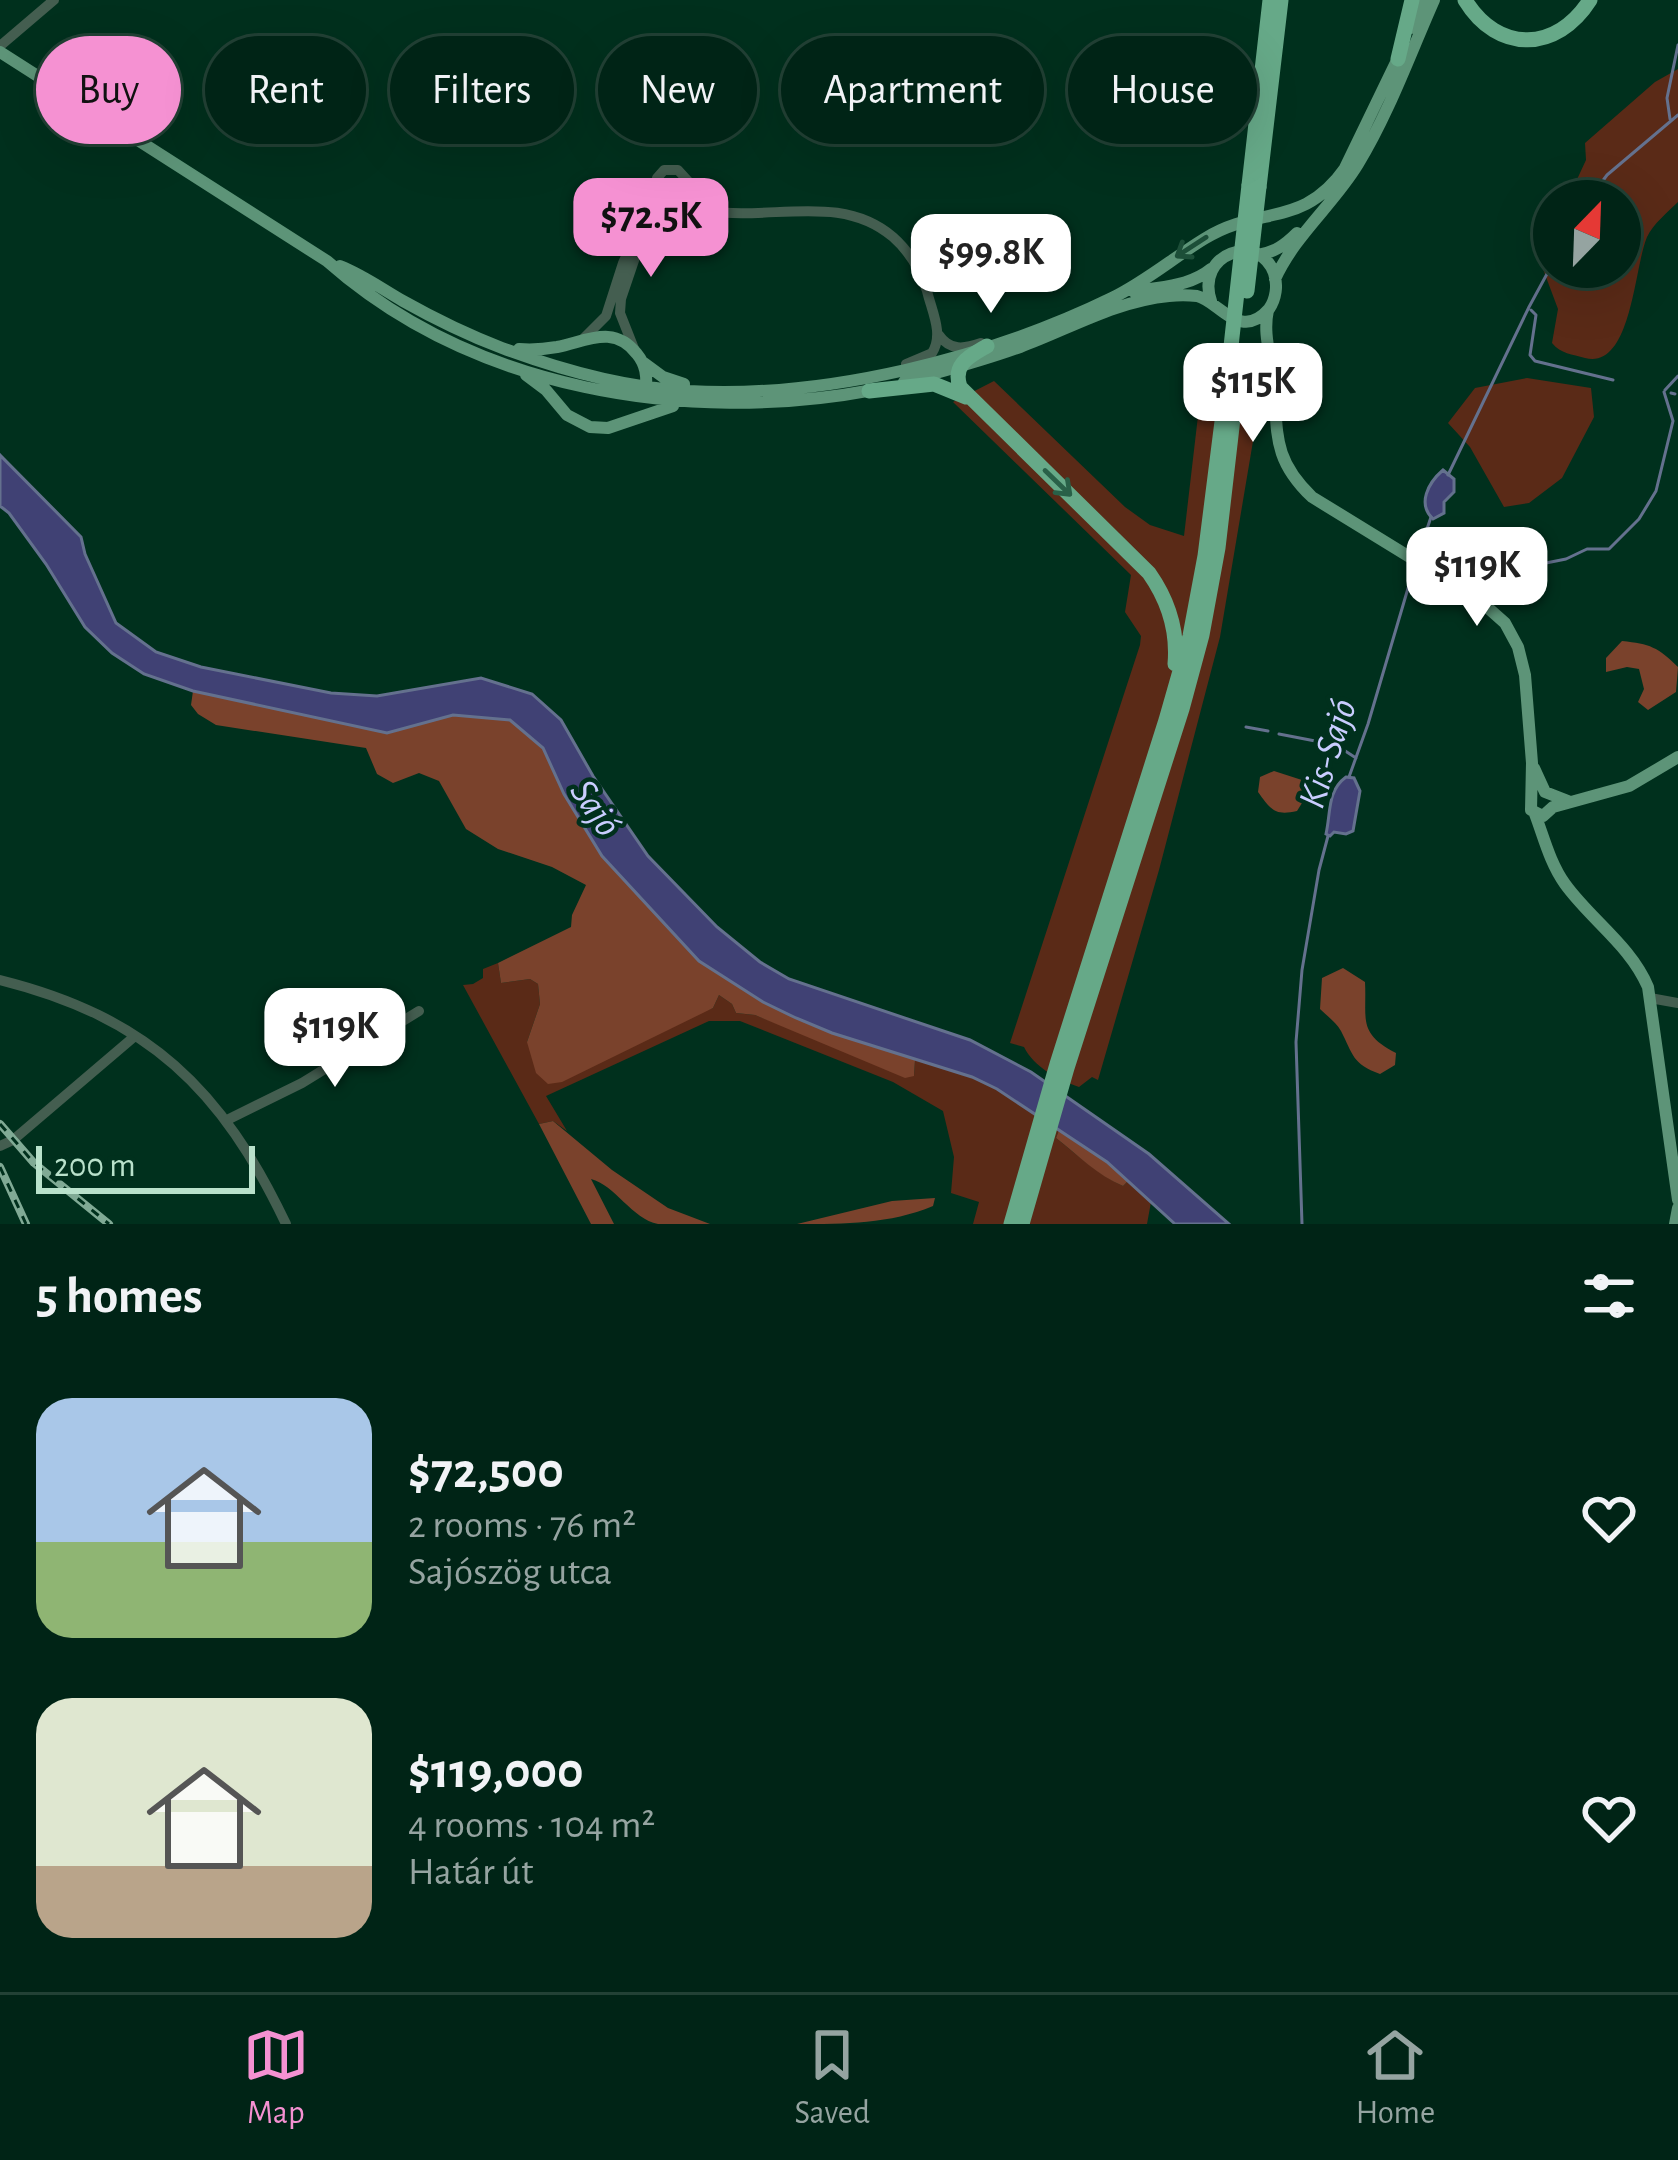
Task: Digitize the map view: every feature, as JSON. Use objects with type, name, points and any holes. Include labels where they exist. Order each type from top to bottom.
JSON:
[{"type":"highway","points":[[1062,1066],[1182,709],[1202,635],[1218,548],[1270,0]]},
{"type":"highway","points":[[1254,186],[1281,0]]},
{"type":"highway","points":[[1398,59],[1412,0]]},
{"type":"highway","points":[[1465,0],[1478,20],[1493,31],[1529,39],[1551,36],[1570,26],[1590,0]]},
{"type":"highway","points":[[987,346],[966,358],[958,383],[1157,584],[1173,621],[1177,645],[1166,720]]},
{"type":"highway","points":[[1011,1224],[1023,1198],[1166,720],[1198,596],[1232,383]]},
{"type":"highway","points":[[866,386],[934,384],[974,402]]},
{"type":"highway","points":[[1022,1224],[1023,1198]]},
{"type":"main road","points":[[1257,255],[1285,245],[1331,192],[1423,0]]},
{"type":"main road","points":[[1275,280],[1295,244],[1358,165],[1434,0]]},
{"type":"main road","points":[[0,49],[327,261],[360,273],[502,355],[555,372],[692,402]]},
{"type":"main road","points":[[645,393],[866,386],[1026,333],[1115,297],[1227,225],[1301,208],[1320,197],[1346,167]]},
{"type":"main road","points":[[1115,297],[1200,278],[1232,253],[1257,255],[1269,265],[1276,294],[1268,309],[1266,341],[1274,422],[1287,468],[1302,488],[1324,504],[1486,604],[1505,623],[1525,675],[1532,764],[1529,806],[1575,803],[1628,786],[1678,757]]},
{"type":"main road","points":[[1210,301],[1207,284],[1213,267]]},
{"type":"main road","points":[[502,355],[574,420],[608,428],[658,408],[692,402],[790,400],[960,367],[1101,314],[1168,296],[1210,301],[1221,314],[1258,330],[1266,341]]},
{"type":"main road","points":[[1236,320],[1252,319],[1268,309]]},
{"type":"main road","points":[[502,355],[595,335],[614,337],[652,371],[676,383],[733,391]]},
{"type":"main road","points":[[558,401],[555,372],[566,350],[580,340]]},
{"type":"main road","points":[[626,421],[638,410],[645,393],[647,377],[639,356]]},
{"type":"main road","points":[[1532,764],[1546,805],[1543,834],[1557,872],[1634,962],[1648,987],[1678,1204],[1675,1224]]},
{"type":"street","points":[[0,49],[54,0]]},
{"type":"street","points":[[580,340],[606,316],[656,181],[664,170],[674,169],[688,181],[679,199],[651,221],[639,241],[621,299],[620,313],[639,356]]},
{"type":"street","points":[[656,190],[663,199],[679,199],[713,212],[833,210],[857,215],[897,240],[915,262],[938,332],[948,345],[961,348],[1026,333]]},
{"type":"street","points":[[866,386],[873,374],[926,357],[936,346],[938,332]]},
{"type":"street","points":[[0,980],[71,1001],[135,1036],[192,1080],[257,1165],[286,1224]]},
{"type":"street","points":[[1650,998],[1678,1003]]},
{"type":"street","points":[[226,1120],[302,1083],[419,1011]]},
{"type":"street","points":[[0,1146],[135,1036]]},
{"type":"shaded area","points":[[1678,69],[1678,202],[1647,237],[1641,260],[1641,180],[1577,180],[1586,160],[1585,143],[1655,82]]},
{"type":"shaded area","points":[[1550,288],[1635,288],[1622,333],[1601,357],[1563,352],[1552,343],[1558,309]]},
{"type":"shaded area","points":[[1203,373],[1263,382],[1220,637],[1098,1080],[1092,1077],[1079,1087],[1047,1072],[1024,1047],[1010,1043],[1140,645],[1141,636],[1125,612],[1131,575],[953,402],[994,381],[1125,507],[1150,525],[1184,536]]},
{"type":"shaded area","points":[[1527,378],[1591,388],[1594,417],[1562,478],[1529,503],[1504,507],[1470,447],[1448,423],[1475,388]]},
{"type":"shaded area","points":[[1622,641],[1653,648],[1671,660],[1678,667],[1676,692],[1648,710],[1638,702],[1644,689],[1639,669],[1606,672],[1606,658]]},
{"type":"shaded area","points":[[193,691],[387,732],[453,715],[510,720],[543,748],[564,794],[763,1002],[832,1033],[915,1060],[914,1076],[905,1078],[755,1015],[736,1013],[719,995],[713,1008],[562,1082],[548,1084],[536,1073],[527,1042],[540,1004],[538,984],[530,979],[501,983],[498,963],[571,927],[586,885],[552,867],[498,849],[466,829],[439,781],[419,773],[393,783],[377,774],[366,748],[216,725],[191,705]]},
{"type":"shaded area","points":[[1274,771],[1305,781],[1307,795],[1297,811],[1274,810],[1258,792],[1260,777]]},
{"type":"shaded area","points":[[498,963],[501,983],[530,979],[538,984],[540,1004],[527,1042],[702,1012],[713,1008],[719,995],[736,1013],[755,1015],[914,1076],[915,1060],[972,1077],[1059,1130],[1056,1138],[1105,1176],[1123,1186],[1128,1181],[1151,1202],[1147,1224],[973,1224],[979,1202],[951,1193],[954,1157],[943,1111],[893,1082],[740,1021],[709,1021],[546,1096],[567,1131],[553,1121],[539,1124],[463,985],[483,978],[483,969]]},
{"type":"shaded area","points":[[1343,968],[1365,982],[1370,1032],[1396,1053],[1395,1065],[1380,1074],[1359,1062],[1339,1028],[1320,1009],[1322,978]]},
{"type":"shaded area","points":[[553,1121],[668,1208],[710,1224],[649,1221],[591,1179],[614,1224],[591,1224],[539,1124]]},
{"type":"shaded area","points":[[1059,1130],[1128,1181],[1123,1186],[1096,1171],[1056,1138]]},
{"type":"shaded area","points":[[935,1198],[933,1206],[884,1220],[797,1224],[892,1201]]},
{"type":"water","name":"Sajó","points":[[0,455],[81,537],[116,623],[156,652],[201,667],[331,693],[377,696],[481,678],[532,694],[561,720],[648,856],[717,927],[760,962],[789,979],[970,1040],[1031,1072],[1149,1154],[1229,1224],[1175,1224],[1107,1162],[997,1089],[796,1018],[699,961],[602,856],[564,794],[543,748],[510,720],[453,715],[387,733],[193,691],[144,674],[85,627],[46,564],[0,506]]},
{"type":"water","points":[[1443,470],[1454,479],[1454,492],[1444,502],[1444,513],[1433,519],[1426,494]]},
{"type":"water","points":[[1346,777],[1354,778],[1360,791],[1353,831],[1330,836],[1326,834],[1333,795]]},
{"type":"waterway","points":[[1670,119],[1667,98],[1678,45]]},
{"type":"waterway","name":"Kis-Sajó","points":[[1603,180],[1678,115]]},
{"type":"waterway","name":"Kis-Sajó","points":[[1448,475],[1539,288]]},
{"type":"waterway","points":[[1531,310],[1536,315],[1530,355],[1535,361],[1613,380]]},
{"type":"waterway","points":[[1665,390],[1678,376]]},
{"type":"waterway","points":[[1531,566],[1587,549],[1609,549],[1639,519],[1656,491],[1673,421],[1664,392]]},
{"type":"waterway","points":[[1671,393],[1675,394]]},
{"type":"waterway","name":"Kis-Sajó","points":[[1417,559],[1431,517]]},
{"type":"waterway","name":"Kis-Sajó","points":[[1349,777],[1414,568]]},
{"type":"waterway","points":[[1246,727],[1268,731]]},
{"type":"waterway","points":[[1279,734],[1336,745],[1356,758]]},
{"type":"waterway","name":"Kis-Sajó","points":[[1302,1224],[1296,1042],[1302,970],[1328,836]]},
{"type":"railway","points":[[0,1124],[34,1163],[109,1224]]},
{"type":"railway","points":[[0,1167],[26,1224]]}]
